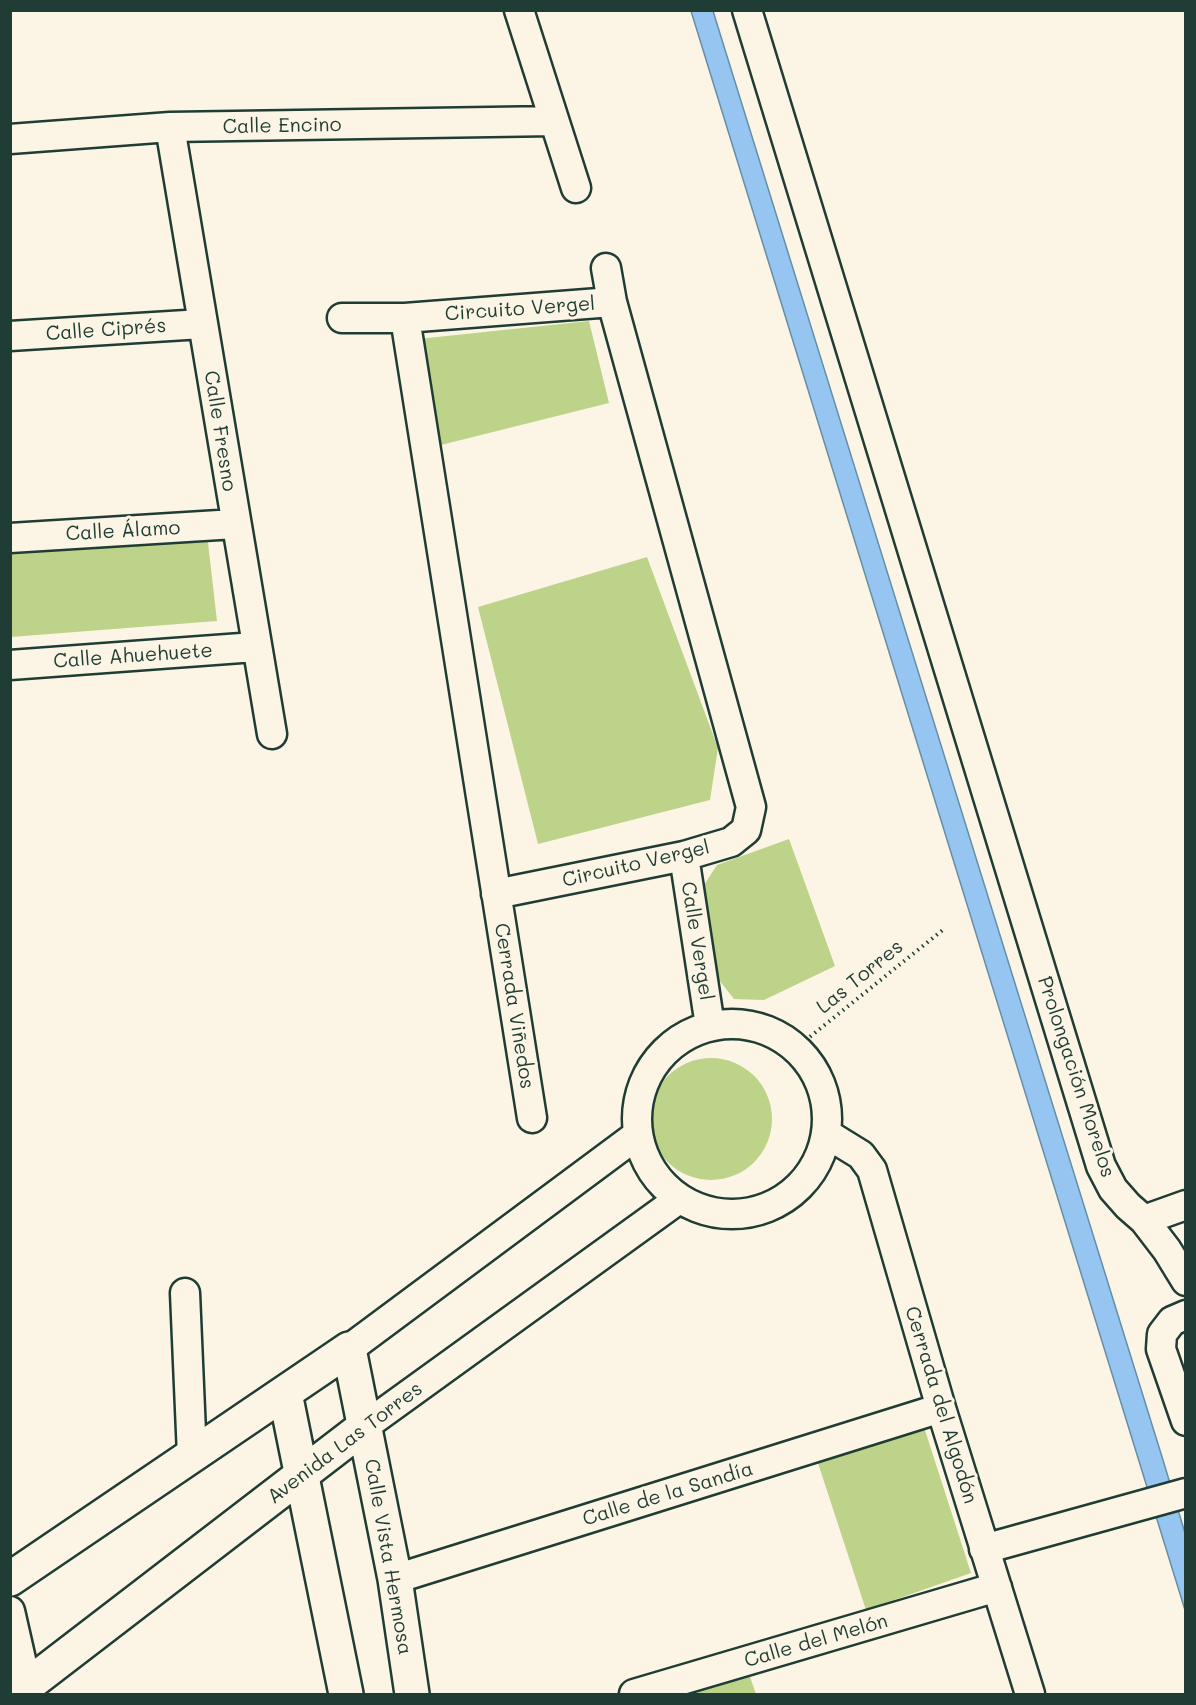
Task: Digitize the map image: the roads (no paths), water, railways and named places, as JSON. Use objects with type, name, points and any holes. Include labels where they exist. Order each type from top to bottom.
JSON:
[{"type":"street","points":[[519,10],[576,188]]},
{"type":"street","name":"Prolongación Morelos","points":[[747,10],[1101,1166],[1113,1189],[1144,1220],[1167,1250],[1185,1281]]},
{"type":"street","name":"Calle Encino","points":[[10,139],[170,127],[554,122]]},
{"type":"street","name":"Calle Fresno","points":[[170,127],[255,647],[272,734]]},
{"type":"street","points":[[606,268],[612,302]]},
{"type":"street","name":"Circuito Vergel","points":[[342,318],[405,318],[612,302],[751,807],[746,830],[731,842],[684,856],[496,894]]},
{"type":"street","points":[[405,318],[496,894]]},
{"type":"street","name":"Calle Ciprés","points":[[10,336],[202,324]]},
{"type":"street","name":"Calle Álamo","points":[[10,538],[235,524]]},
{"type":"street","name":"Calle Ahuehuete","points":[[10,665],[255,647]]},
{"type":"street","name":"Calle Vergel","points":[[684,856],[710,1026]]},
{"type":"street","name":"Cerrada Viñedos","points":[[496,894],[532,1118]]},
{"type":"street","points":[[741,1024],[770,1032],[796,1048],[816,1072],[827,1103],[827,1134],[817,1164],[798,1189],[771,1207],[740,1215],[708,1212],[679,1199],[654,1174],[645,1160],[637,1135],[637,1106],[645,1079],[661,1055],[683,1037],[710,1026],[741,1024]]},
{"type":"street","name":"Cerrada del Algodón","points":[[827,1134],[861,1155],[872,1170],[941,1408],[1030,1695]]},
{"type":"street","points":[[10,1579],[350,1349],[637,1135]]},
{"type":"street","name":"Avenida Las Torres","points":[[21,1690],[364,1426],[679,1199]]},
{"type":"street","points":[[1144,1220],[1185,1205]]},
{"type":"street","points":[[185,1293],[192,1456]]},
{"type":"street","points":[[1185,1316],[1172,1321],[1162,1334],[1161,1349],[1185,1421]]},
{"type":"street","name":"Calle Vista Hermosa","points":[[350,1349],[395,1579],[412,1695]]},
{"type":"street","points":[[285,1393],[346,1695]]},
{"type":"street","name":"Calle de la Sandía","points":[[395,1579],[941,1408]]},
{"type":"street","points":[[984,1549],[1185,1493]]},
{"type":"street","name":"Calle del Melón","points":[[634,1695],[997,1587]]},
{"type":"street","points":[[10,1611],[21,1690]]},
{"type":"water","points":[[691,11],[713,11],[1163,1460],[1185,1533],[1185,1610]]}]
